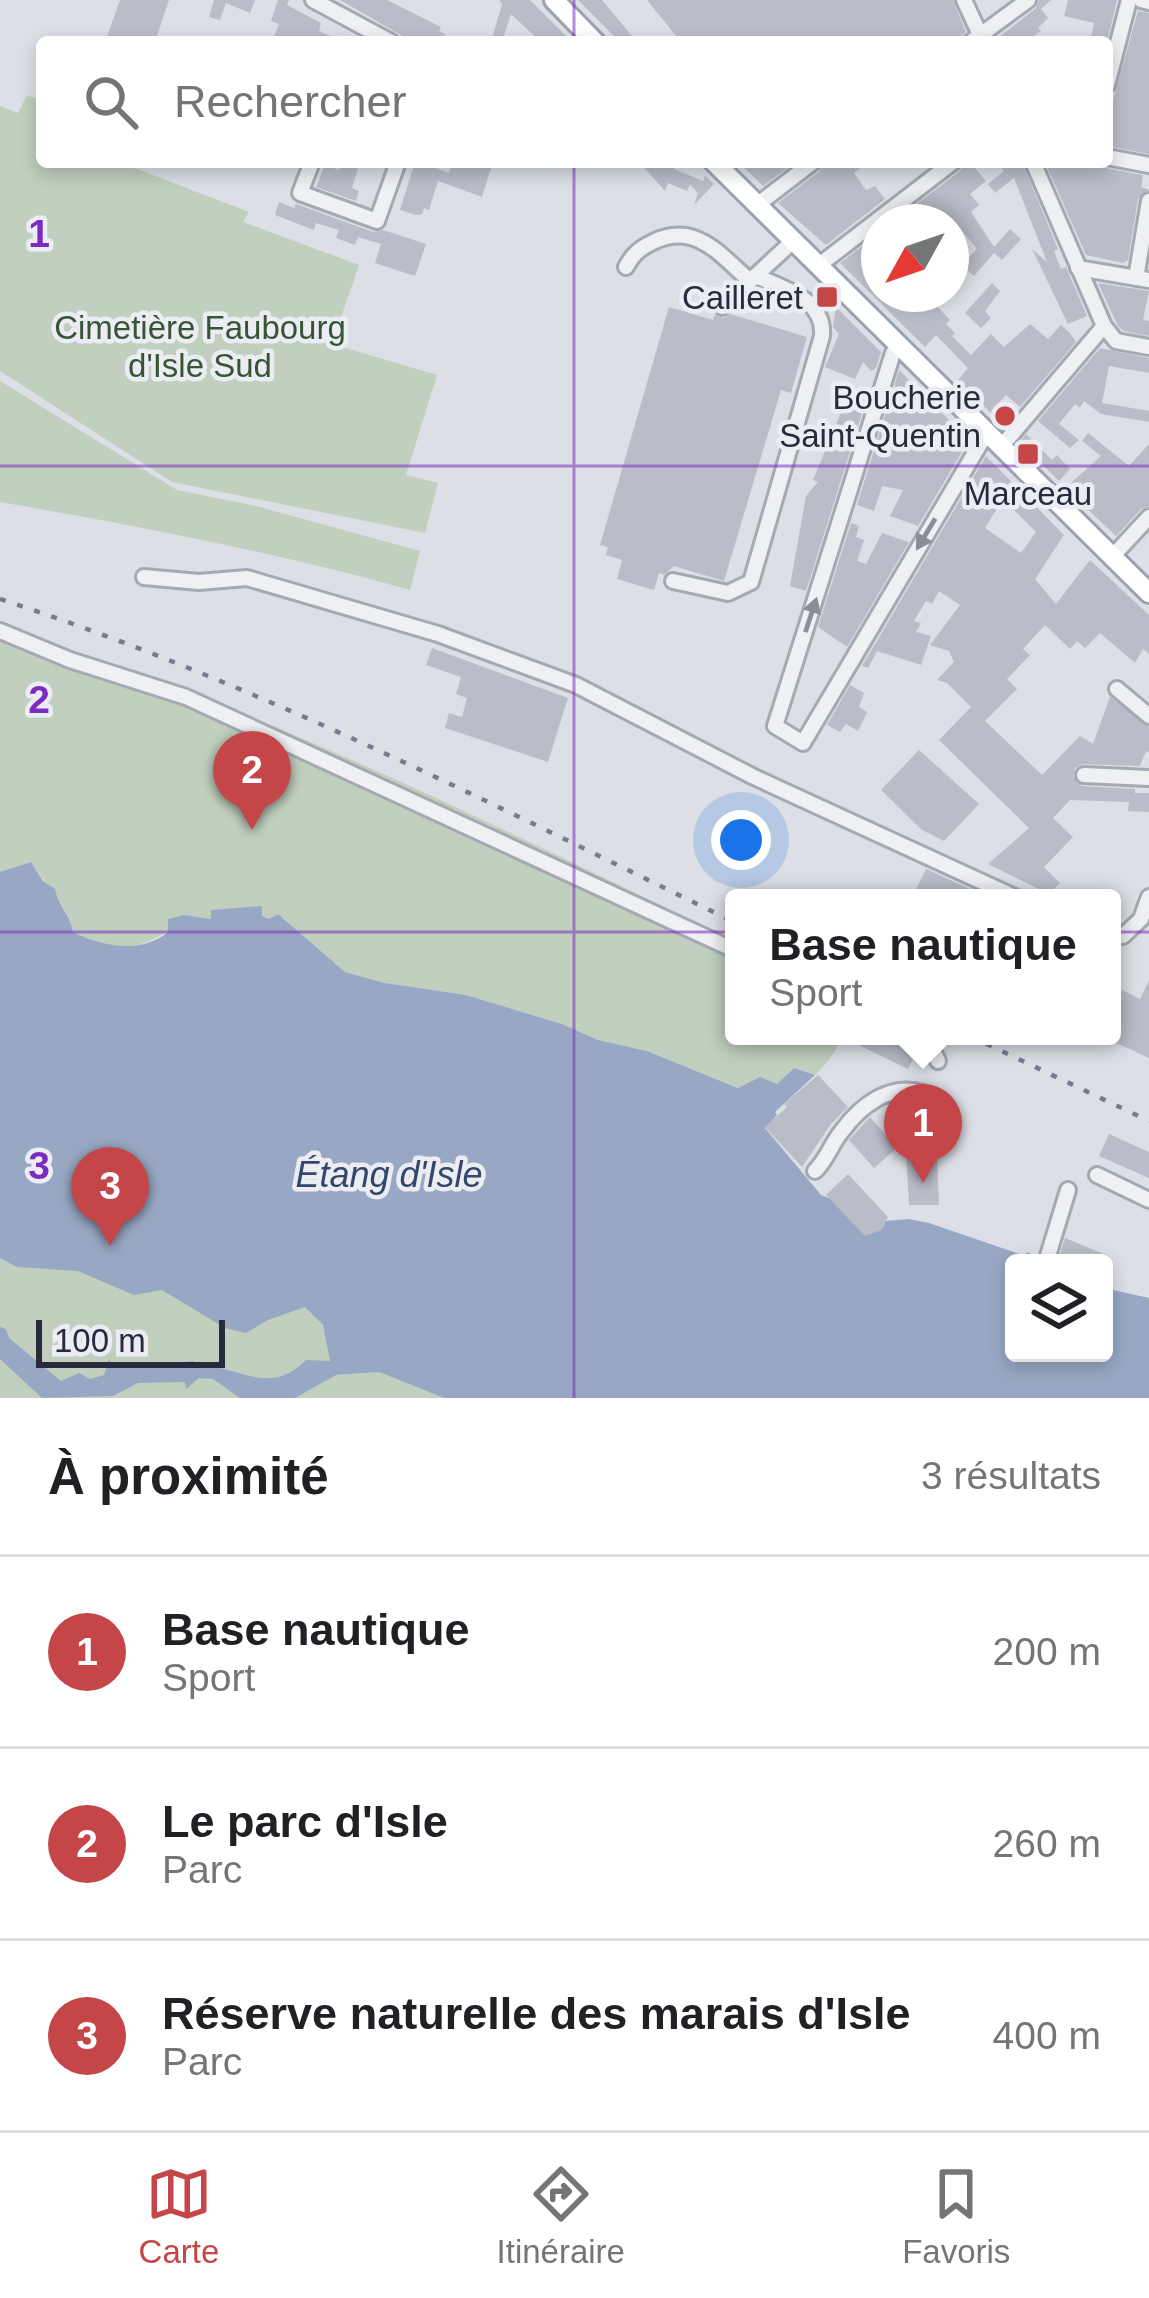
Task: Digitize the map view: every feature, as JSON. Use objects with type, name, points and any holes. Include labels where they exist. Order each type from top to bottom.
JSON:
[{"type":"main road","points":[[554,0],[589,36]]},
{"type":"main road","points":[[720,168],[1149,593]]},
{"type":"street","points":[[314,0],[360,34]]},
{"type":"street","points":[[964,0],[977,36]]},
{"type":"street","points":[[983,36],[1028,0]]},
{"type":"street","points":[[1113,62],[1129,0]]},
{"type":"street","points":[[1113,158],[1149,165]]},
{"type":"street","points":[[310,168],[300,193],[377,220],[396,168]]},
{"type":"street","points":[[757,205],[805,168]]},
{"type":"street","points":[[818,266],[945,168]]},
{"type":"street","points":[[1036,168],[1104,326],[1116,341],[1149,347]]},
{"type":"street","points":[[1078,268],[1142,279],[1149,202]]},
{"type":"street","points":[[626,267],[648,244],[668,235],[689,234],[753,279],[808,301],[823,322],[751,582],[728,593],[674,581]]},
{"type":"street","points":[[722,307],[793,241]]},
{"type":"street","points":[[899,347],[893,353],[775,726],[802,742],[993,441],[1104,326]]},
{"type":"street","points":[[1111,558],[1149,517]]},
{"type":"street","points":[[144,577],[199,582],[247,578],[438,634],[576,685],[754,777],[997,889]]},
{"type":"street","points":[[0,631],[70,660],[186,697],[725,946]]},
{"type":"street","points":[[1117,689],[1149,716]]},
{"type":"street","points":[[1084,775],[1149,778]]},
{"type":"street","points":[[1145,921],[1149,897]]},
{"type":"street","points":[[930,1045],[938,1060]]},
{"type":"street","points":[[815,1171],[829,1157],[841,1132],[882,1095],[908,1089],[922,1093]]},
{"type":"street","points":[[1097,1175],[1149,1200]]},
{"type":"street","points":[[1049,1254],[1068,1190]]},
{"type":"green space","name":"Cimetière Faubourg d'Isle Sud","points":[[27,95],[36,99],[36,168],[135,168],[249,212],[243,222],[359,265],[332,344],[437,375],[406,475],[438,483],[425,533],[172,482],[0,371],[0,106],[18,113]]},
{"type":"green space","points":[[0,381],[177,490],[256,506],[420,551],[410,590],[206,541],[0,502]]},
{"type":"green space","points":[[0,627],[189,692],[373,769],[725,937],[725,1045],[838,1045],[815,1075],[794,1068],[777,1084],[760,1077],[739,1088],[647,1051],[598,1040],[466,995],[345,972],[278,914],[269,920],[262,916],[262,907],[211,911],[212,919],[185,915],[159,936],[119,946],[73,932],[62,904],[31,862],[0,872]]},
{"type":"green space","points":[[0,936],[317,1317],[330,1361],[322,1362],[336,1375],[379,1372],[444,1398],[0,1398]]},
{"type":"water","name":"Étang d'Isle","points":[[31,862],[43,881],[55,889],[73,932],[97,941],[134,946],[168,932],[168,919],[185,915],[211,919],[211,910],[262,906],[262,916],[269,919],[278,914],[345,972],[466,995],[598,1040],[647,1051],[738,1088],[760,1077],[777,1084],[794,1068],[815,1075],[775,1112],[765,1128],[821,1195],[885,1221],[929,1223],[1019,1254],[1005,1254],[1005,1362],[1113,1362],[1113,1290],[1149,1298],[1149,1398],[444,1398],[379,1372],[336,1375],[295,1398],[240,1398],[213,1379],[199,1378],[186,1389],[185,1382],[138,1383],[113,1396],[42,1398],[0,1359],[0,1327],[61,1381],[79,1373],[90,1379],[104,1375],[109,1359],[121,1368],[194,1361],[195,1365],[266,1378],[279,1377],[306,1360],[330,1361],[323,1325],[305,1307],[246,1333],[225,1328],[162,1290],[134,1295],[78,1271],[17,1267],[0,1258],[0,872]]},
{"type":"building","points":[[120,0],[169,0],[157,36],[107,36]]},
{"type":"building","points":[[214,0],[255,0],[250,13],[226,3],[220,20],[209,17]]},
{"type":"building","points":[[278,0],[289,0],[287,5],[321,23],[319,31],[330,36],[274,36],[279,24],[271,21]]},
{"type":"building","points":[[340,0],[387,0],[441,27],[439,31],[445,34],[403,36]]},
{"type":"building","points":[[499,0],[530,0],[566,36],[535,36],[511,14],[504,36],[493,36],[502,4]]},
{"type":"building","points":[[578,0],[602,0],[632,36],[614,36]]},
{"type":"building","points":[[647,0],[953,0],[966,32],[961,36],[676,36]]},
{"type":"building","points":[[1039,0],[1051,0],[1041,9],[1048,18],[1038,28],[1041,31],[1034,36],[1001,36],[1035,9]]},
{"type":"building","points":[[1068,0],[1117,0],[1108,36],[1091,36],[1094,23],[1064,16]]},
{"type":"building","points":[[1138,11],[1149,13],[1149,154],[1113,147],[1113,101]]},
{"type":"building","points":[[324,168],[358,168],[352,188],[359,191],[356,201],[316,187]]},
{"type":"building","points":[[413,168],[449,173],[450,168],[491,168],[482,197],[438,181],[429,210],[424,208],[416,215],[400,210]]},
{"type":"building","points":[[644,168],[674,168],[703,181],[705,176],[714,184],[694,205],[698,193],[690,184],[687,191],[668,183],[665,191]]},
{"type":"building","points":[[744,168],[787,168],[763,186]]},
{"type":"building","points":[[821,168],[861,168],[854,173],[866,190],[875,186],[885,199],[861,204],[861,218],[826,245],[778,203]]},
{"type":"building","points":[[962,168],[975,168],[986,181],[970,194],[979,205],[971,212],[994,247],[1010,229],[1021,239],[1002,260],[994,253],[974,276],[969,272],[969,257],[977,249],[969,239],[969,204],[917,204]]},
{"type":"building","points":[[1001,168],[1024,168],[1058,249],[1054,251],[1061,269],[1066,267],[1087,316],[1068,324],[1032,249],[1047,262],[1014,178],[995,193],[988,184],[1004,171]]},
{"type":"building","points":[[1048,168],[1105,168],[1143,175],[1141,187],[1149,190],[1138,199],[1128,260],[1086,255]]},
{"type":"building","points":[[279,202],[426,244],[415,276],[375,263],[381,244],[358,237],[355,245],[336,238],[339,230],[316,223],[314,230],[275,215]]},
{"type":"building","points":[[861,247],[861,284],[840,263]]},
{"type":"building","points":[[992,283],[1000,291],[985,311],[991,318],[981,328],[965,313]]},
{"type":"building","points":[[1098,283],[1149,291],[1143,320],[1149,321],[1149,336],[1118,326]]},
{"type":"building","points":[[669,307],[713,320],[715,315],[730,314],[807,337],[791,393],[781,390],[724,581],[674,566],[664,575],[659,573],[654,590],[617,579],[622,560],[606,555],[608,547],[600,545]]},
{"type":"building","points":[[836,307],[881,352],[876,368],[871,371],[863,362],[855,379],[825,367],[839,334],[833,327]]},
{"type":"building","points":[[890,312],[942,312],[950,320],[946,324],[955,333],[952,336],[971,355],[991,334],[1004,347],[1030,324],[1048,339],[1061,325],[1076,342],[1020,407],[1006,395],[997,405],[1010,418],[1004,426],[958,380],[968,368],[936,335],[925,347]]},
{"type":"building","points":[[1100,348],[1149,358],[1149,373],[1109,366],[1102,403],[1149,411],[1149,422],[1101,414],[1084,401],[1080,408],[1075,404],[1059,424],[1079,440],[1070,448],[1038,421]]},
{"type":"building","points":[[899,370],[969,440],[918,526],[890,516],[903,490],[882,486],[874,511],[857,505],[888,405],[894,407],[903,394],[894,386]]},
{"type":"building","points":[[849,393],[867,398],[806,591],[790,586],[806,496],[818,482],[813,480]]},
{"type":"building","points":[[1088,433],[1129,466],[1149,444],[1149,506],[1116,536],[1081,503],[1088,496],[1072,482],[1101,456],[1082,441]]},
{"type":"building","points":[[1026,434],[1052,460],[1057,455],[1070,469],[1059,481],[1020,442]]},
{"type":"building","points":[[986,456],[1064,535],[1035,579],[1056,604],[1090,560],[1149,615],[1149,654],[1143,649],[1135,663],[1100,633],[1085,648],[1077,641],[1070,649],[1045,625],[1023,649],[1030,655],[1007,679],[1017,689],[985,721],[1042,775],[1080,736],[1093,744],[1110,697],[1149,727],[1149,752],[1140,766],[1083,764],[1073,776],[1082,786],[1149,793],[1149,812],[1128,811],[1129,802],[1070,800],[1053,818],[1073,837],[1044,867],[1060,883],[1054,889],[1039,889],[988,864],[1029,828],[939,740],[971,707],[947,683],[937,680],[954,662],[949,651],[930,645],[960,605],[939,591],[932,604],[926,601],[914,621],[921,623],[916,632],[931,636],[921,665],[877,651],[868,668],[862,666]],"holes":[[[1001,502],[1036,532],[1021,553],[985,528]]]},
{"type":"building","points":[[851,523],[859,526],[856,537],[864,540],[857,561],[866,564],[882,533],[909,542],[847,647],[818,627]]},
{"type":"building","points":[[432,648],[568,698],[548,762],[445,728],[449,713],[462,717],[467,698],[456,694],[461,677],[426,665]]},
{"type":"building","points":[[850,685],[864,693],[859,707],[867,712],[858,731],[846,724],[840,732],[827,725]]},
{"type":"building","points":[[919,750],[979,804],[944,841],[922,830],[881,790]]},
{"type":"building","points":[[926,869],[970,889],[916,889]]},
{"type":"building","points":[[1149,980],[1149,1058],[1121,1045],[1121,992],[1140,999]]},
{"type":"building","points":[[859,1045],[915,1045],[918,1049],[908,1069]]},
{"type":"building","points":[[818,1075],[848,1107],[802,1167],[765,1127]]},
{"type":"building","points":[[870,1117],[897,1148],[874,1168],[849,1140]]},
{"type":"building","points":[[1109,1134],[1149,1152],[1149,1178],[1099,1156]]},
{"type":"building","points":[[906,1151],[937,1152],[939,1205],[909,1205]]},
{"type":"building","points":[[848,1174],[888,1217],[882,1230],[865,1236],[826,1195]]},
{"type":"building","points":[[1065,1238],[1104,1254],[1060,1254]]},
{"type":"railway","points":[[0,599],[281,707],[725,918]]},
{"type":"railway","points":[[989,1045],[1149,1121]]},
{"type":"place","name":"Cailleret","points":[[827,297]]},
{"type":"place","name":"Boucherie Saint-Quentin","points":[[1005,416]]},
{"type":"place","name":"Marceau","points":[[1028,454]]},
{"type":"place","name":"Le parc d'Isle","points":[[252,830]]},
{"type":"place","name":"Base nautique","points":[[923,1183]]},
{"type":"place","name":"Réserve naturelle des marais d'Isle","points":[[110,1246]]}]
